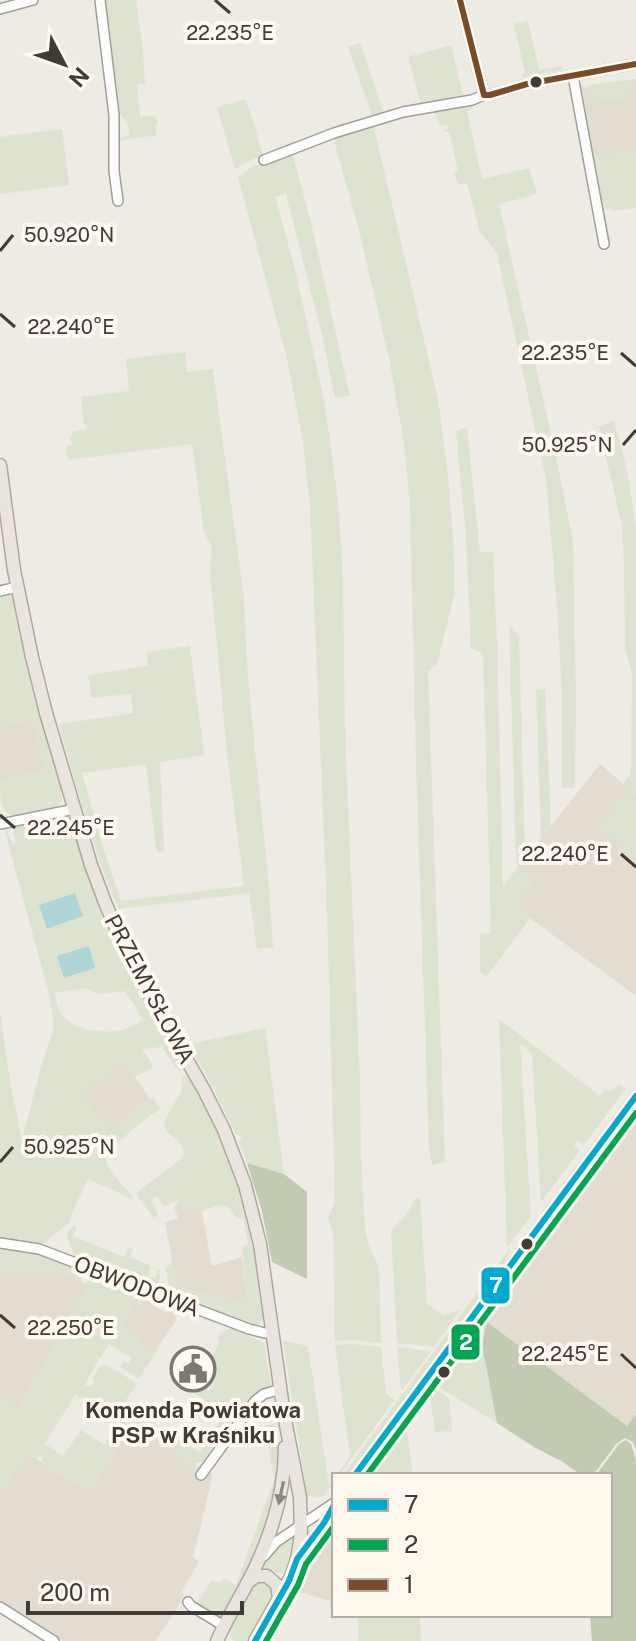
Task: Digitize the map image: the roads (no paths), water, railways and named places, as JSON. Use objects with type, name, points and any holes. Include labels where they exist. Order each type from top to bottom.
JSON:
[{"type":"main road","name":"PRZEMYSŁOWA","points":[[0,465],[17,587],[41,695],[91,865],[122,943],[210,1101],[237,1162],[257,1232],[284,1415],[301,1502],[301,1525],[297,1559],[291,1577],[255,1641]]},
{"type":"main road","name":"PRZEMYSŁOWA","points":[[217,1641],[256,1566],[274,1519],[285,1470],[284,1415]]},
{"type":"main road","points":[[247,1583],[260,1575],[269,1577],[279,1588],[278,1601]]},
{"type":"main road","points":[[224,1626],[228,1641]]},
{"type":"street","points":[[3,6],[33,0]]},
{"type":"street","points":[[100,0],[114,115],[114,171],[118,201]]},
{"type":"street","points":[[460,0],[484,95]]},
{"type":"street","points":[[264,160],[334,133],[403,112],[472,100],[527,84],[636,64]]},
{"type":"street","points":[[573,76],[604,244]]},
{"type":"street","points":[[0,591],[17,587]]},
{"type":"street","points":[[2,820],[75,809]]},
{"type":"street","points":[[356,1473],[636,1096]]},
{"type":"street","name":"OBWODOWA","points":[[0,1243],[39,1249],[249,1329],[273,1332]]},
{"type":"street","points":[[201,1475],[255,1401],[264,1394],[281,1389]]},
{"type":"street","points":[[301,1502],[314,1511],[323,1510]]},
{"type":"street","points":[[256,1566],[276,1542],[332,1505]]},
{"type":"street","points":[[297,1559],[332,1508]]},
{"type":"street","points":[[188,1602],[224,1626]]},
{"type":"street","points":[[0,1607],[54,1641]]},
{"type":"water","points":[[75,893],[83,916],[47,929],[39,905]]},
{"type":"water","points":[[89,946],[95,968],[64,978],[57,956]]},
{"type":"place","name":"Komenda Powiatowa PSP w Kraśniku","points":[[193,1369]]}]
